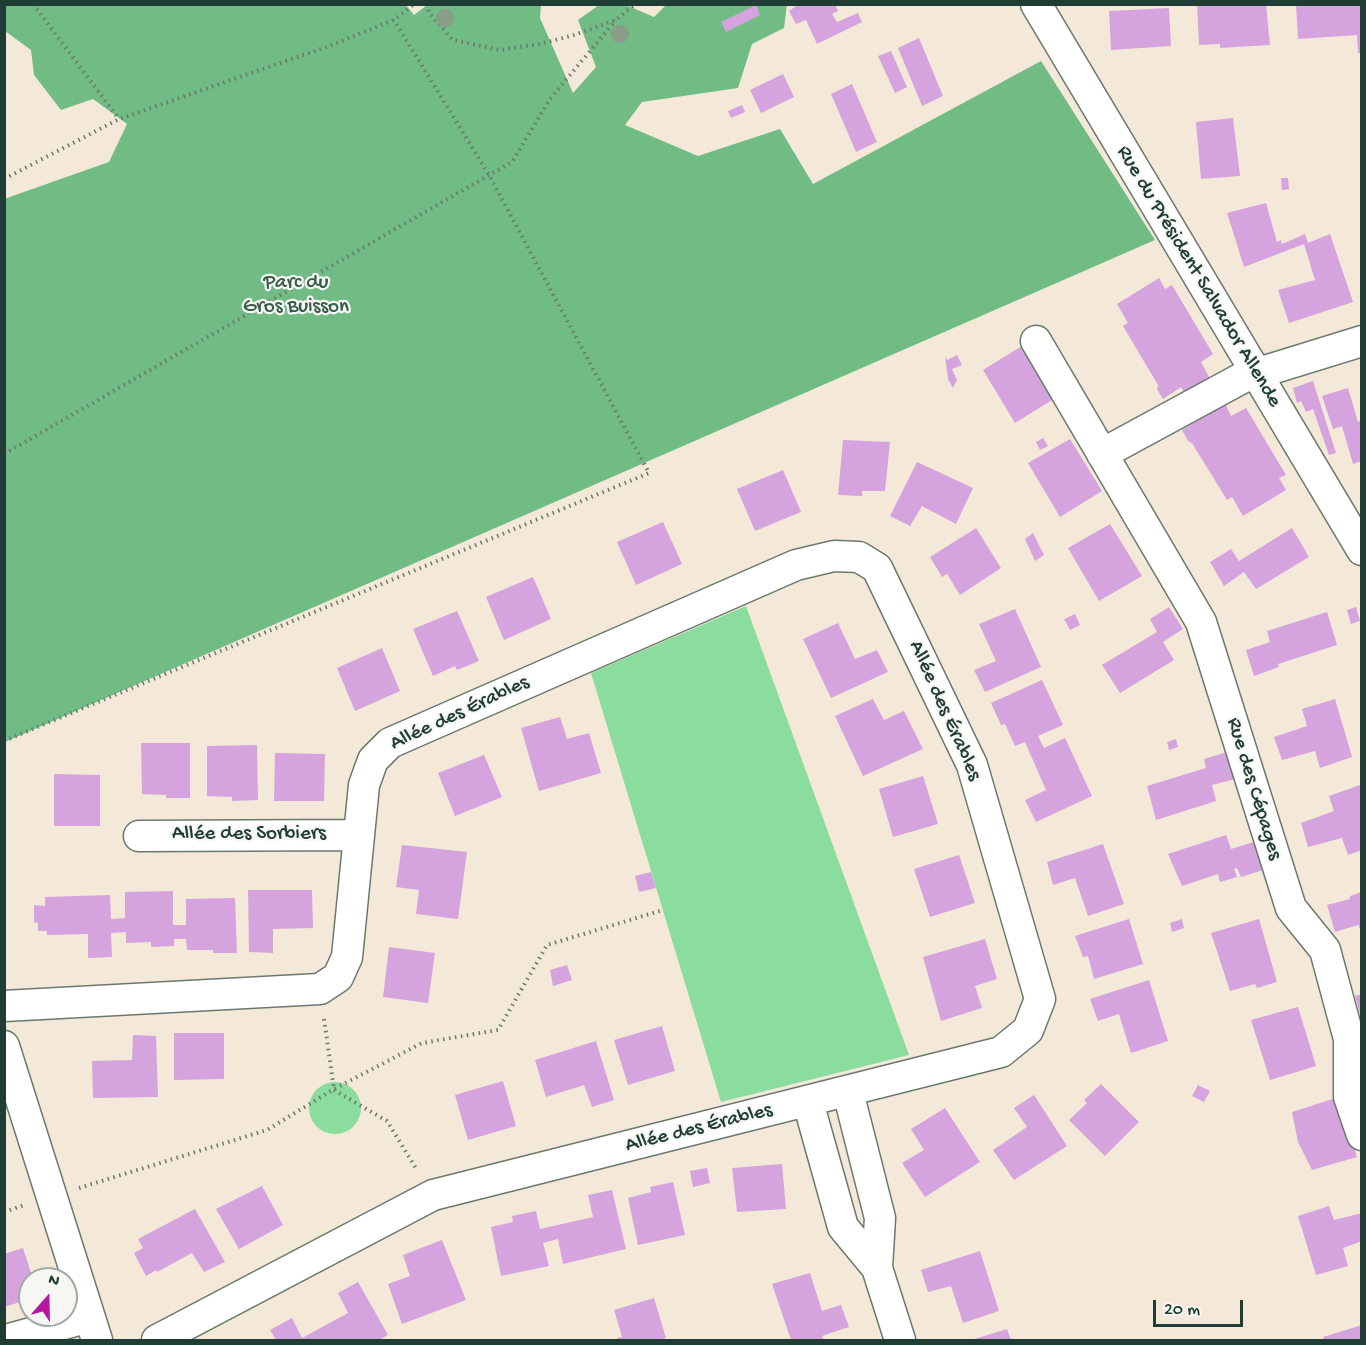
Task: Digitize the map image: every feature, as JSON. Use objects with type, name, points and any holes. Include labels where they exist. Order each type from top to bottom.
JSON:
[{"type":"street","name":"Rue du Président Salvador Allende","points":[[1036,4],[1362,550]]},
{"type":"street","name":"Rue des Cépages","points":[[1036,341],[1201,622],[1291,908],[1325,950],[1349,1040],[1349,1097],[1362,1135]]},
{"type":"street","points":[[1102,454],[1242,378],[1362,341]]},
{"type":"street","name":"Allée des Érables","points":[[157,1341],[433,1196],[1001,1052],[1028,1030],[1040,999],[972,765],[877,568],[859,557],[834,556],[796,565],[390,743],[373,760],[364,785],[346,957],[338,977],[320,989]]},
{"type":"street","name":"Allée des Sorbiers","points":[[139,836],[359,835]]},
{"type":"street","points":[[4,1006],[320,989]]},
{"type":"street","points":[[4,1046],[93,1329],[6,1341]]},
{"type":"street","points":[[848,1092],[879,1218],[877,1268],[900,1341]]},
{"type":"street","points":[[808,1102],[843,1227],[877,1268]]},
{"type":"path","points":[[33,4],[120,119]]},
{"type":"path","points":[[4,179],[120,119],[332,45],[394,20],[414,4]]},
{"type":"path","points":[[427,4],[429,13],[453,40],[500,50],[552,41],[616,20]]},
{"type":"path","points":[[4,454],[512,162],[550,99],[616,20],[635,4]]},
{"type":"path","points":[[4,741],[649,472],[489,175],[394,20]]},
{"type":"path","points":[[51,1196],[267,1130],[334,1089],[422,1043],[498,1030],[547,945],[663,910]]},
{"type":"path","points":[[320,989],[334,1089]]},
{"type":"path","points":[[334,1089],[387,1121],[433,1196]]},
{"type":"green space","name":"Parc du Gros Buisson","points":[[405,4],[414,15],[427,5],[541,5],[540,18],[573,93],[596,67],[578,20],[599,5],[626,5],[654,17],[666,5],[787,4],[784,28],[752,44],[738,88],[642,102],[625,125],[698,156],[780,129],[813,184],[1041,61],[1155,240],[5,742],[4,199],[109,162],[127,124],[93,99],[61,110],[34,75],[31,50],[5,31],[5,5]]},
{"type":"green space","points":[[746,606],[909,1055],[721,1102],[591,673]]},
{"type":"green space","points":[[330,1082],[340,1082],[354,1089],[361,1108],[354,1127],[340,1134],[330,1134],[320,1130],[313,1123],[309,1113],[309,1103],[313,1093],[320,1086]]},
{"type":"building","points":[[799,4],[835,4],[838,11],[832,14],[837,22],[858,13],[862,22],[817,44],[806,20],[796,24],[789,11]]},
{"type":"building","points":[[1197,4],[1266,4],[1270,45],[1220,48],[1220,44],[1199,45]]},
{"type":"building","points":[[1296,4],[1362,4],[1362,53],[1358,53],[1357,35],[1298,39]]},
{"type":"building","points":[[756,5],[760,15],[726,32],[721,22]]},
{"type":"building","points":[[1169,8],[1171,46],[1111,50],[1109,11]]},
{"type":"building","points":[[919,38],[943,96],[922,106],[898,48]]},
{"type":"building","points":[[891,51],[907,87],[895,93],[878,56]]},
{"type":"building","points":[[783,74],[794,97],[761,113],[750,90]]},
{"type":"building","points":[[852,84],[877,142],[856,152],[831,94]]},
{"type":"building","points":[[742,105],[745,112],[731,118],[728,111]]},
{"type":"building","points":[[1233,118],[1240,176],[1201,179],[1196,122]]},
{"type":"building","points":[[1281,178],[1288,178],[1289,189],[1282,190]]},
{"type":"building","points":[[1266,203],[1277,242],[1281,240],[1282,244],[1305,234],[1308,243],[1330,234],[1353,302],[1289,323],[1278,290],[1315,280],[1304,244],[1244,267],[1227,213]]},
{"type":"building","points":[[1159,278],[1165,289],[1172,285],[1213,354],[1201,362],[1210,379],[1185,394],[1181,387],[1163,399],[1157,389],[1158,385],[1123,326],[1128,323],[1117,304]]},
{"type":"building","points":[[1025,344],[1057,397],[1015,423],[983,370]]},
{"type":"building","points":[[957,355],[962,365],[952,369],[957,380],[953,388],[948,379],[945,356],[947,360]]},
{"type":"building","points":[[1313,381],[1336,453],[1329,455],[1313,409],[1306,412],[1301,401],[1297,403],[1293,388]]},
{"type":"building","points":[[1348,388],[1358,422],[1362,420],[1362,461],[1353,464],[1342,426],[1333,429],[1322,396]]},
{"type":"building","points":[[1222,397],[1231,416],[1246,408],[1286,475],[1279,478],[1286,490],[1243,516],[1232,497],[1227,500],[1182,430],[1200,419],[1196,413]]},
{"type":"building","points":[[1043,438],[1048,446],[1040,450],[1036,442]]},
{"type":"building","points":[[1070,439],[1102,491],[1060,517],[1028,463]]},
{"type":"building","points":[[843,440],[890,442],[885,491],[862,491],[862,496],[838,495]]},
{"type":"building","points":[[917,462],[973,488],[956,524],[922,506],[910,526],[890,516]]},
{"type":"building","points":[[783,470],[801,512],[755,531],[737,489]]},
{"type":"building","points":[[663,522],[682,564],[636,585],[617,542]]},
{"type":"building","points":[[1110,524],[1142,576],[1099,601],[1068,548]]},
{"type":"building","points":[[976,528],[1001,568],[960,595],[947,574],[942,577],[930,557]]},
{"type":"building","points":[[1292,528],[1309,557],[1256,589],[1244,572],[1224,586],[1210,562],[1231,549],[1239,561]]},
{"type":"building","points":[[1033,533],[1044,555],[1035,561],[1025,539]]},
{"type":"building","points":[[533,577],[551,619],[504,640],[486,597]]},
{"type":"building","points":[[1169,607],[1183,629],[1163,642],[1174,660],[1120,693],[1102,665],[1157,632],[1150,619]]},
{"type":"building","points":[[1356,607],[1360,621],[1351,624],[1347,610]]},
{"type":"building","points":[[1015,609],[1041,667],[985,692],[974,670],[996,661],[979,624]]},
{"type":"building","points":[[457,611],[479,661],[457,670],[455,666],[433,676],[413,629]]},
{"type":"building","points":[[1327,612],[1337,645],[1278,664],[1279,667],[1254,676],[1246,650],[1270,642],[1267,631]]},
{"type":"building","points":[[1075,614],[1080,625],[1070,630],[1064,619]]},
{"type":"building","points":[[838,623],[855,659],[877,650],[888,672],[831,698],[803,639]]},
{"type":"building","points":[[382,648],[400,691],[355,711],[337,668]]},
{"type":"building","points":[[1042,680],[1063,725],[1038,736],[1044,748],[1065,738],[1092,796],[1036,822],[1025,800],[1046,790],[1025,742],[1015,746],[1005,724],[1001,725],[991,703]]},
{"type":"building","points":[[873,699],[884,720],[904,711],[923,749],[863,776],[835,716]]},
{"type":"building","points":[[1335,699],[1352,757],[1320,768],[1315,751],[1282,760],[1274,737],[1307,726],[1302,709]]},
{"type":"building","points":[[560,717],[567,739],[589,733],[601,773],[539,791],[521,728]]},
{"type":"building","points":[[1176,739],[1178,747],[1169,750],[1167,742]]},
{"type":"building","points":[[141,743],[190,743],[190,798],[166,798],[166,795],[142,794]]},
{"type":"building","points":[[257,745],[258,800],[232,801],[232,797],[207,796],[207,746]]},
{"type":"building","points":[[1227,752],[1235,779],[1212,785],[1216,801],[1156,820],[1147,786],[1206,768],[1204,759]]},
{"type":"building","points":[[275,753],[325,754],[324,801],[274,801]]},
{"type":"building","points":[[484,755],[502,797],[455,816],[438,773]]},
{"type":"building","points":[[54,774],[100,775],[100,826],[54,826]]},
{"type":"building","points":[[923,776],[938,824],[893,837],[879,789]]},
{"type":"building","points":[[1360,785],[1362,850],[1348,855],[1342,838],[1308,847],[1301,823],[1334,811],[1329,796]]},
{"type":"building","points":[[1226,835],[1231,849],[1254,842],[1263,870],[1241,877],[1237,868],[1234,869],[1237,877],[1220,882],[1218,874],[1182,886],[1168,854]]},
{"type":"building","points":[[1103,844],[1124,904],[1088,916],[1075,878],[1053,885],[1047,862]]},
{"type":"building","points":[[402,845],[467,852],[458,919],[416,914],[419,890],[396,887]]},
{"type":"building","points":[[959,855],[975,903],[930,917],[914,869]]},
{"type":"building","points":[[651,872],[656,888],[639,892],[635,876]]},
{"type":"building","points":[[248,890],[312,890],[313,928],[273,929],[273,953],[249,952]]},
{"type":"building","points":[[173,891],[173,925],[186,925],[186,899],[235,898],[237,953],[187,950],[186,939],[174,939],[174,946],[151,947],[151,942],[126,943],[126,932],[111,933],[112,957],[88,958],[88,934],[47,935],[47,931],[38,931],[38,923],[34,922],[34,905],[45,906],[45,897],[110,895],[111,919],[125,918],[125,892]]},
{"type":"building","points":[[1362,892],[1362,933],[1358,925],[1335,932],[1327,905],[1350,899],[1350,896]]},
{"type":"building","points":[[1129,919],[1143,964],[1094,979],[1088,956],[1083,957],[1075,936]]},
{"type":"building","points":[[1182,919],[1184,928],[1172,932],[1170,923]]},
{"type":"building","points":[[1259,919],[1277,982],[1257,988],[1255,984],[1230,991],[1211,933]]},
{"type":"building","points":[[985,939],[997,979],[975,986],[982,1008],[941,1021],[923,957]]},
{"type":"building","points":[[389,947],[435,953],[428,1003],[383,997]]},
{"type":"building","points":[[567,965],[572,980],[553,986],[550,970]]},
{"type":"building","points":[[1149,980],[1168,1041],[1131,1053],[1119,1014],[1098,1021],[1090,999]]},
{"type":"building","points":[[1362,994],[1362,1017],[1361,1017],[1355,996]]},
{"type":"building","points":[[1298,1007],[1316,1066],[1270,1080],[1251,1020]]},
{"type":"building","points":[[662,1026],[675,1071],[628,1085],[614,1040]]},
{"type":"building","points":[[174,1033],[224,1033],[224,1079],[174,1080]]},
{"type":"building","points":[[133,1035],[156,1036],[158,1097],[93,1098],[92,1061],[132,1060]]},
{"type":"building","points":[[596,1041],[614,1100],[592,1107],[584,1085],[546,1097],[535,1060]]},
{"type":"building","points":[[503,1081],[516,1126],[468,1140],[455,1095]]},
{"type":"building","points":[[1101,1084],[1139,1122],[1105,1156],[1069,1120],[1087,1103],[1084,1100]]},
{"type":"building","points":[[1198,1085],[1210,1091],[1204,1102],[1192,1096]]},
{"type":"building","points":[[1034,1095],[1067,1146],[1014,1180],[993,1150],[1027,1127],[1014,1108]]},
{"type":"building","points":[[1339,1097],[1357,1157],[1312,1170],[1298,1142],[1292,1112]]},
{"type":"building","points":[[945,1108],[980,1162],[925,1197],[902,1163],[924,1150],[911,1129]]},
{"type":"building","points":[[782,1164],[786,1209],[737,1212],[732,1168]]},
{"type":"building","points":[[707,1168],[710,1183],[693,1187],[690,1171]]},
{"type":"building","points":[[673,1182],[685,1235],[638,1245],[628,1198],[651,1192],[650,1187]]},
{"type":"building","points":[[262,1186],[283,1225],[239,1249],[216,1209]]},
{"type":"building","points":[[612,1190],[626,1249],[563,1264],[558,1239],[543,1243],[549,1266],[501,1276],[491,1227],[513,1222],[512,1216],[536,1211],[540,1229],[593,1217],[588,1195]]},
{"type":"building","points":[[1329,1206],[1334,1220],[1362,1213],[1362,1241],[1343,1248],[1348,1266],[1316,1275],[1298,1216]]},
{"type":"building","points":[[195,1209],[225,1262],[204,1272],[192,1253],[146,1276],[134,1253],[143,1248],[138,1239]]},
{"type":"building","points":[[442,1240],[466,1300],[402,1324],[388,1284],[410,1276],[403,1255]]},
{"type":"building","points":[[23,1248],[29,1267],[18,1267],[18,1303],[4,1307],[4,1254]]},
{"type":"building","points":[[980,1251],[999,1311],[963,1323],[951,1286],[928,1292],[921,1270]]},
{"type":"building","points":[[810,1273],[822,1311],[841,1305],[849,1327],[822,1336],[824,1340],[791,1340],[772,1284]]},
{"type":"building","points":[[358,1282],[388,1335],[379,1340],[276,1340],[270,1330],[292,1318],[302,1338],[348,1313],[338,1293]]},
{"type":"building","points":[[654,1298],[666,1338],[618,1340],[617,1338],[622,1337],[614,1310]]},
{"type":"building","points":[[1362,1325],[1362,1340],[1324,1340],[1323,1337]]},
{"type":"building","points":[[1007,1329],[1011,1340],[971,1340]]}]
